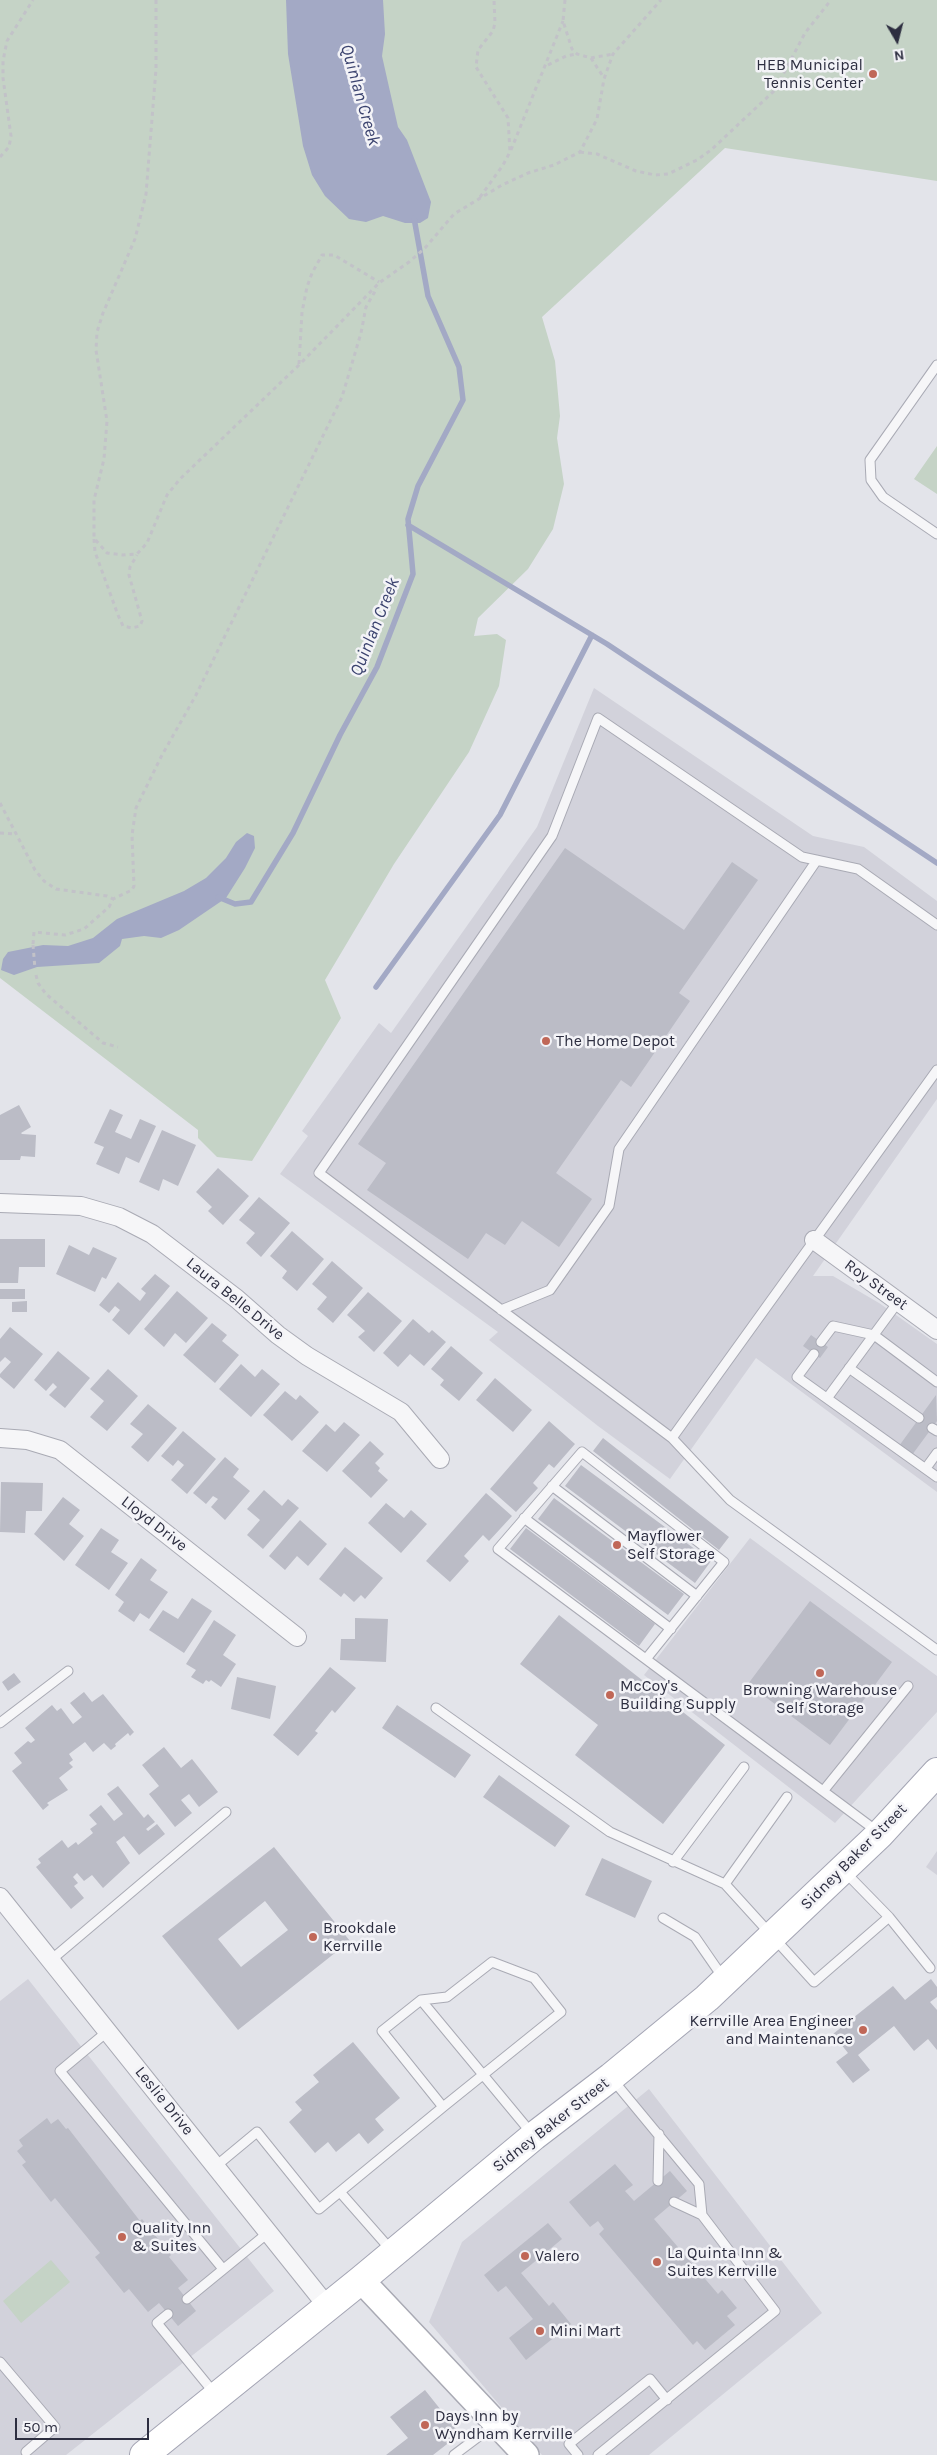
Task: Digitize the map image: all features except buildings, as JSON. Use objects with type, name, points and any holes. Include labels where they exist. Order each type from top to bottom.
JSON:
[{"type":"main road","name":"Sidney Baker Street","points":[[144,2455],[361,2280],[534,2136],[611,2077],[726,1981],[880,1834],[937,1772]]},
{"type":"street","name":"Laura Belle Drive","points":[[0,1204],[81,1206],[119,1217],[152,1234],[307,1356],[401,1412],[440,1459]]},
{"type":"street","name":"Roy Street","points":[[814,1240],[937,1330]]},
{"type":"street","name":"Lloyd Drive","points":[[0,1438],[27,1440],[60,1450],[297,1636]]},
{"type":"street","name":"Leslie Drive","points":[[0,1897],[327,2306]]},
{"type":"street","points":[[361,2280],[526,2455]]},
{"type":"lane","points":[[937,365],[870,460],[871,480],[884,497],[937,534]]},
{"type":"lane","points":[[937,925],[858,869],[802,857],[598,718],[552,836],[319,1173],[672,1438],[730,1500],[937,1650]]},
{"type":"lane","points":[[501,1310],[550,1290],[556,1282],[609,1206],[619,1149],[817,860]]},
{"type":"lane","points":[[672,1438],[937,1070]]},
{"type":"lane","points":[[828,1397],[898,1302]]},
{"type":"lane","points":[[821,1342],[833,1326],[874,1335],[937,1382]]},
{"type":"lane","points":[[814,1354],[797,1377],[828,1397],[937,1477]]},
{"type":"lane","points":[[849,1368],[919,1418]]},
{"type":"lane","points":[[646,1659],[724,1562],[582,1452],[498,1549],[646,1659],[824,1790],[880,1834]]},
{"type":"lane","points":[[926,1468],[937,1453]]},
{"type":"lane","points":[[552,1486],[697,1596]]},
{"type":"lane","points":[[524,1518],[671,1629]]},
{"type":"lane","points":[[0,1723],[68,1671]]},
{"type":"lane","points":[[824,1790],[908,1686]]},
{"type":"lane","points":[[436,1708],[610,1832],[725,1884],[814,1982],[889,1917]]},
{"type":"lane","points":[[673,1862],[744,1767]]},
{"type":"lane","points":[[725,1884],[787,1797]]},
{"type":"lane","points":[[50,1960],[226,1812]]},
{"type":"lane","points":[[843,1870],[889,1917],[930,1968]]},
{"type":"lane","points":[[663,1918],[695,1937],[726,1981]]},
{"type":"lane","points":[[216,2166],[257,2132],[319,2209],[561,2012],[534,1978],[492,1962],[447,1997],[421,2000],[382,2031],[444,2107]]},
{"type":"lane","points":[[421,2000],[534,2136]]},
{"type":"lane","points":[[108,2032],[60,2071],[223,2269]]},
{"type":"lane","points":[[611,2077],[699,2184],[702,2215]]},
{"type":"lane","points":[[658,2181],[659,2134]]},
{"type":"lane","points":[[340,2192],[393,2252]]},
{"type":"lane","points":[[598,2455],[775,2311],[702,2215],[674,2202]]},
{"type":"lane","points":[[187,2299],[269,2232]]},
{"type":"lane","points":[[168,2314],[157,2323],[217,2396]]},
{"type":"lane","points":[[0,2362],[55,2427],[26,2454]]},
{"type":"lane","points":[[576,2454],[569,2444],[650,2379],[667,2400]]},
{"type":"lane","points":[[454,2455],[497,2424]]},
{"type":"path","points":[[0,157],[9,147],[10,136],[3,78],[3,61],[7,41],[33,0]]},
{"type":"path","points":[[156,0],[156,69],[146,194],[135,239],[97,332],[96,350],[107,421],[104,458],[94,500],[95,552],[122,626],[132,628],[140,626],[142,621],[129,575],[137,554],[147,543],[167,495],[180,479],[380,283],[409,262],[438,234],[454,214],[502,185],[528,173],[554,165],[580,152],[597,154],[636,171],[655,175],[668,174],[697,160],[711,150],[775,90],[805,33],[831,0]]},
{"type":"path","points":[[494,0],[495,23],[493,31],[478,50],[476,67],[479,75],[494,93],[508,118],[510,152]]},
{"type":"path","points":[[478,200],[510,152],[547,66],[563,22],[565,0]]},
{"type":"path","points":[[580,152],[597,119],[604,79],[613,54],[661,0]]},
{"type":"path","points":[[563,22],[572,48],[577,54]]},
{"type":"path","points":[[547,66],[566,56],[577,54],[591,58],[613,54]]},
{"type":"path","points":[[591,58],[604,79]]},
{"type":"path","points":[[299,364],[302,312],[307,288],[312,273],[322,255],[334,255],[380,283]]},
{"type":"path","points":[[36,969],[33,944],[34,932],[65,935],[84,929],[109,906],[113,899],[132,890],[134,886],[132,835],[136,808],[161,757],[196,695],[342,397],[361,333],[366,307],[380,283]]},
{"type":"path","points":[[94,538],[107,553],[123,556],[137,554]]},
{"type":"path","points":[[0,803],[35,870],[56,889],[107,896],[113,899]]},
{"type":"path","points":[[0,833],[16,834]]},
{"type":"path","points":[[36,975],[38,984],[46,994],[103,1043],[118,1047]]},
{"type":"shaded area","points":[[594,688],[813,836],[864,847],[937,901],[937,1099],[813,1276],[833,1276],[879,1303],[937,1344],[937,1492],[756,1358],[670,1479],[598,1426],[489,1340],[498,1332],[280,1174],[308,1136],[302,1131],[379,1023],[391,1033],[537,827]]},
{"type":"shaded area","points":[[750,1538],[937,1676],[937,1712],[835,1823],[644,1675]]},
{"type":"shaded area","points":[[937,1851],[937,1875],[926,1867]]},
{"type":"shaded area","points":[[28,1979],[274,2291],[66,2455],[0,2455],[0,2001]]},
{"type":"shaded area","points":[[649,2089],[822,2313],[649,2455],[542,2455],[429,2322],[462,2242]]},
{"type":"green space","points":[[0,0],[937,0],[937,181],[725,148],[542,317],[555,361],[560,416],[557,438],[564,484],[553,529],[528,569],[478,618],[474,636],[497,634],[506,640],[499,686],[469,752],[394,864],[325,980],[341,1018],[252,1161],[217,1157],[198,1138],[198,1130],[0,978]]},
{"type":"green space","points":[[937,446],[937,494],[914,479]]},
{"type":"green space","points":[[51,2260],[70,2282],[21,2323],[3,2301]]},
{"type":"water","points":[[286,0],[383,0],[385,34],[382,56],[398,127],[407,140],[431,202],[428,218],[420,223],[405,223],[383,216],[366,222],[349,219],[325,196],[312,175],[303,146],[288,54]]},
{"type":"water","points":[[247,833],[254,836],[255,848],[226,898],[179,930],[161,938],[144,936],[122,939],[120,946],[99,963],[37,967],[14,975],[1,970],[3,959],[8,952],[43,945],[68,946],[93,938],[117,919],[184,891],[206,878],[226,858],[236,842]]},
{"type":"waterway","name":"Quinlan Creek","points":[[218,897],[235,904],[251,902],[293,833],[340,735],[377,667],[413,574],[408,519],[418,486],[463,400],[459,367],[428,296],[414,218]]},
{"type":"waterway","points":[[408,525],[607,644],[937,863]]},
{"type":"waterway","points":[[376,987],[500,815],[592,635]]},
{"type":"place","name":"HEB Municipal Tennis Center","points":[[873,74]]},
{"type":"place","name":"The Home Depot","points":[[546,1041]]},
{"type":"place","name":"Mayflower Self Storage","points":[[617,1545]]},
{"type":"place","name":"Browning Warehouse Self Storage","points":[[820,1673]]},
{"type":"place","name":"McCoy's Building Supply","points":[[610,1695]]},
{"type":"place","name":"Brookdale Kerrville","points":[[313,1937]]},
{"type":"place","name":"Kerrville Area Engineer and Maintenance","points":[[863,2030]]},
{"type":"place","name":"Quality Inn & Suites","points":[[122,2237]]},
{"type":"place","name":"Valero","points":[[525,2256]]},
{"type":"place","name":"La Quinta Inn & Suites Kerrville","points":[[657,2262]]},
{"type":"place","name":"Mini Mart","points":[[540,2331]]},
{"type":"place","name":"Days Inn by Wyndham Kerrville","points":[[425,2425]]}]
